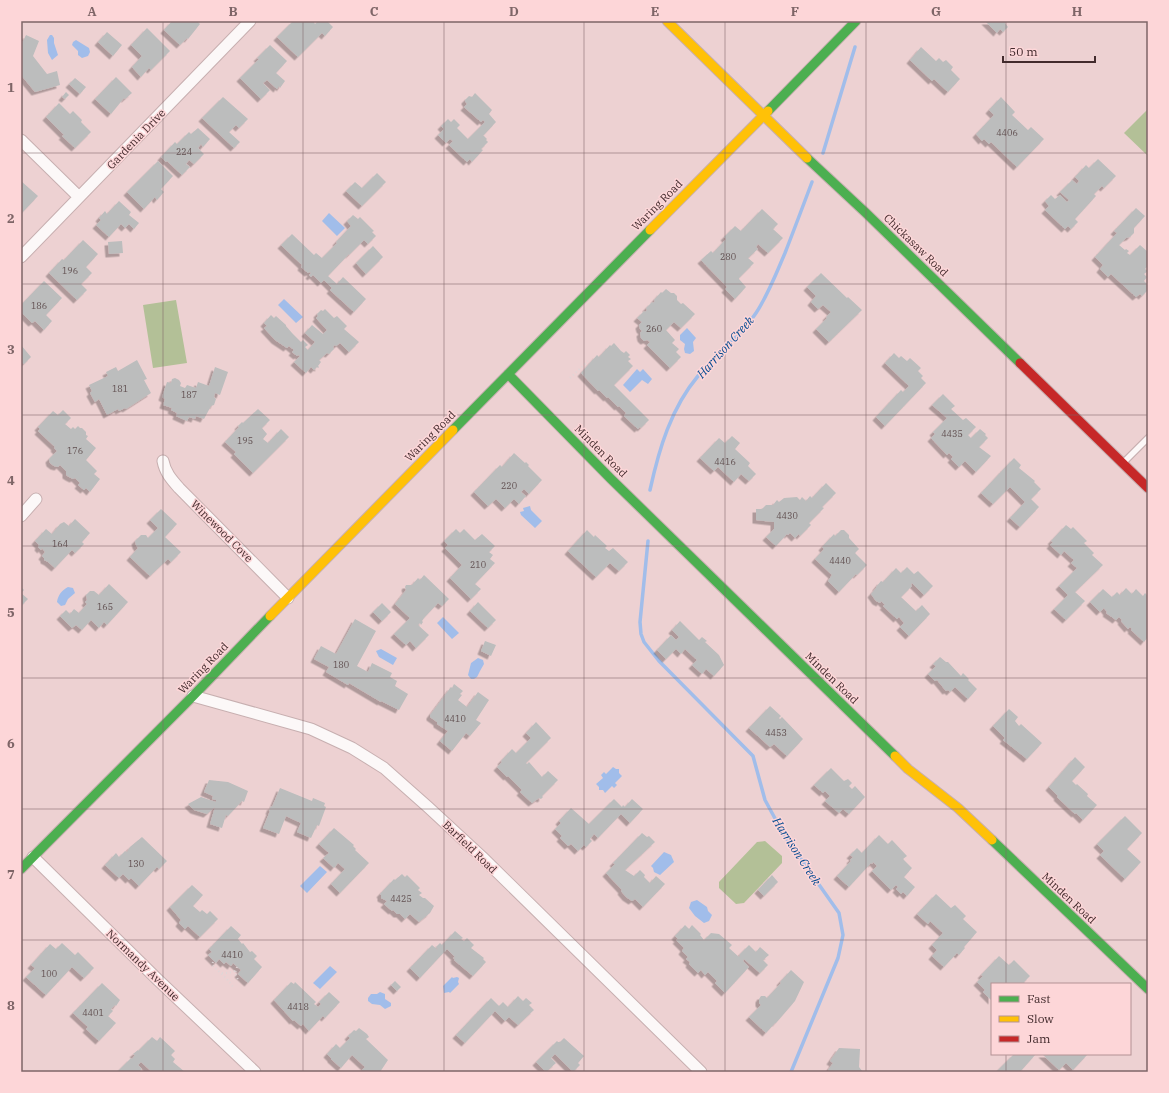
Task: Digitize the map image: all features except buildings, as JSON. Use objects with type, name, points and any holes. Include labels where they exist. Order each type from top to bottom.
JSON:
[{"type":"street","name":"Gardenia Drive","points":[[21,257],[250,21]]},
{"type":"street","name":"Chickasaw Road","points":[[667,21],[1148,488]]},
{"type":"street","name":"Waring Road","points":[[21,869],[194,696],[288,598],[856,21]]},
{"type":"street","points":[[21,140],[79,197]]},
{"type":"street","name":"Minden Road","points":[[508,374],[611,479],[908,769],[958,808],[1148,989]]},
{"type":"street","name":"Winewood Cove","points":[[163,461],[170,477],[179,488],[288,598]]},
{"type":"street","points":[[21,516],[36,499]]},
{"type":"street","name":"Barfield Road","points":[[194,696],[311,729],[352,748],[384,768],[477,852],[701,1072]]},
{"type":"street","name":"Normandy Avenue","points":[[33,857],[157,980],[255,1072]]},
{"type":"lane","points":[[1123,463],[1148,438]]},
{"type":"path","points":[[570,378],[588,361]]},
{"type":"path","points":[[213,962],[212,965],[221,972],[234,988]]},
{"type":"path","points":[[237,967],[235,971],[236,977],[240,982]]},
{"type":"path","points":[[221,972],[228,973],[235,971]]},
{"type":"green space","points":[[1148,109],[1148,156],[1124,133]]},
{"type":"green space","points":[[176,300],[187,363],[153,368],[143,305]]},
{"type":"green space","points":[[765,841],[782,856],[782,863],[744,903],[736,904],[719,888],[719,882],[757,842]]},
{"type":"water","points":[[50,35],[54,38],[58,55],[52,60],[48,53],[47,40]]},
{"type":"water","points":[[76,40],[89,48],[90,52],[88,56],[82,58],[78,55],[78,51],[72,45]]},
{"type":"water","points":[[329,213],[345,228],[337,236],[322,221]]},
{"type":"water","points":[[284,299],[303,317],[296,323],[278,305]]},
{"type":"water","points":[[687,328],[696,338],[693,342],[694,351],[690,354],[685,353],[685,344],[680,340],[680,335]]},
{"type":"water","points":[[637,369],[640,372],[643,369],[652,379],[648,384],[642,380],[630,392],[623,385]]},
{"type":"water","points":[[530,506],[531,510],[542,521],[535,528],[521,515],[520,512],[524,511],[523,508]]},
{"type":"water","points":[[68,587],[73,588],[75,593],[68,599],[65,605],[61,606],[57,602],[58,597],[62,591]]},
{"type":"water","points":[[443,617],[459,633],[452,639],[437,623]]},
{"type":"water","points":[[381,649],[397,658],[393,665],[379,657],[376,651]]},
{"type":"water","points":[[478,658],[483,660],[484,664],[477,677],[471,679],[468,675],[471,663]]},
{"type":"water","points":[[613,767],[619,769],[619,773],[622,776],[615,783],[617,785],[614,788],[612,786],[605,793],[603,790],[599,790],[599,787],[596,784],[603,778],[601,775],[604,772],[606,774]]},
{"type":"water","points":[[664,852],[671,855],[674,862],[660,875],[654,872],[651,866]]},
{"type":"water","points":[[320,866],[327,872],[307,893],[300,886]]},
{"type":"water","points":[[697,900],[707,907],[708,911],[712,915],[709,921],[704,923],[695,916],[689,908],[691,902]]},
{"type":"water","points":[[330,966],[337,972],[320,989],[313,983]]},
{"type":"water","points":[[452,977],[459,978],[459,984],[450,993],[444,993],[443,986]]},
{"type":"water","points":[[380,992],[385,994],[385,999],[391,1003],[391,1006],[385,1009],[380,1005],[372,1004],[368,1001],[371,994],[377,994]]},
{"type":"waterway","name":"Harrison Creek","points":[[823,153],[855,47]]},
{"type":"waterway","name":"Harrison Creek","points":[[650,490],[662,444],[673,415],[698,376],[743,330],[756,313],[772,284],[812,182]]},
{"type":"waterway","name":"Harrison Creek","points":[[648,541],[640,622],[641,634],[644,642],[659,661],[753,756],[765,800],[784,835],[839,913],[843,935],[838,958],[791,1072]]},
{"type":"traffic: fast","points":[[768,111],[856,21]]},
{"type":"traffic: fast","points":[[807,158],[866,213],[1020,363]]},
{"type":"traffic: fast","points":[[453,430],[650,230]]},
{"type":"traffic: fast","points":[[508,374],[611,479],[895,756]]},
{"type":"traffic: fast","points":[[21,869],[193,696],[270,616]]},
{"type":"traffic: fast","points":[[992,840],[1148,989]]},
{"type":"traffic: slow","points":[[667,21],[807,158]]},
{"type":"traffic: slow","points":[[650,230],[768,111]]},
{"type":"traffic: slow","points":[[270,616],[453,430]]},
{"type":"traffic: slow","points":[[895,756],[908,769],[958,808],[992,840]]},
{"type":"traffic: jam","points":[[1020,363],[1148,488]]}]
